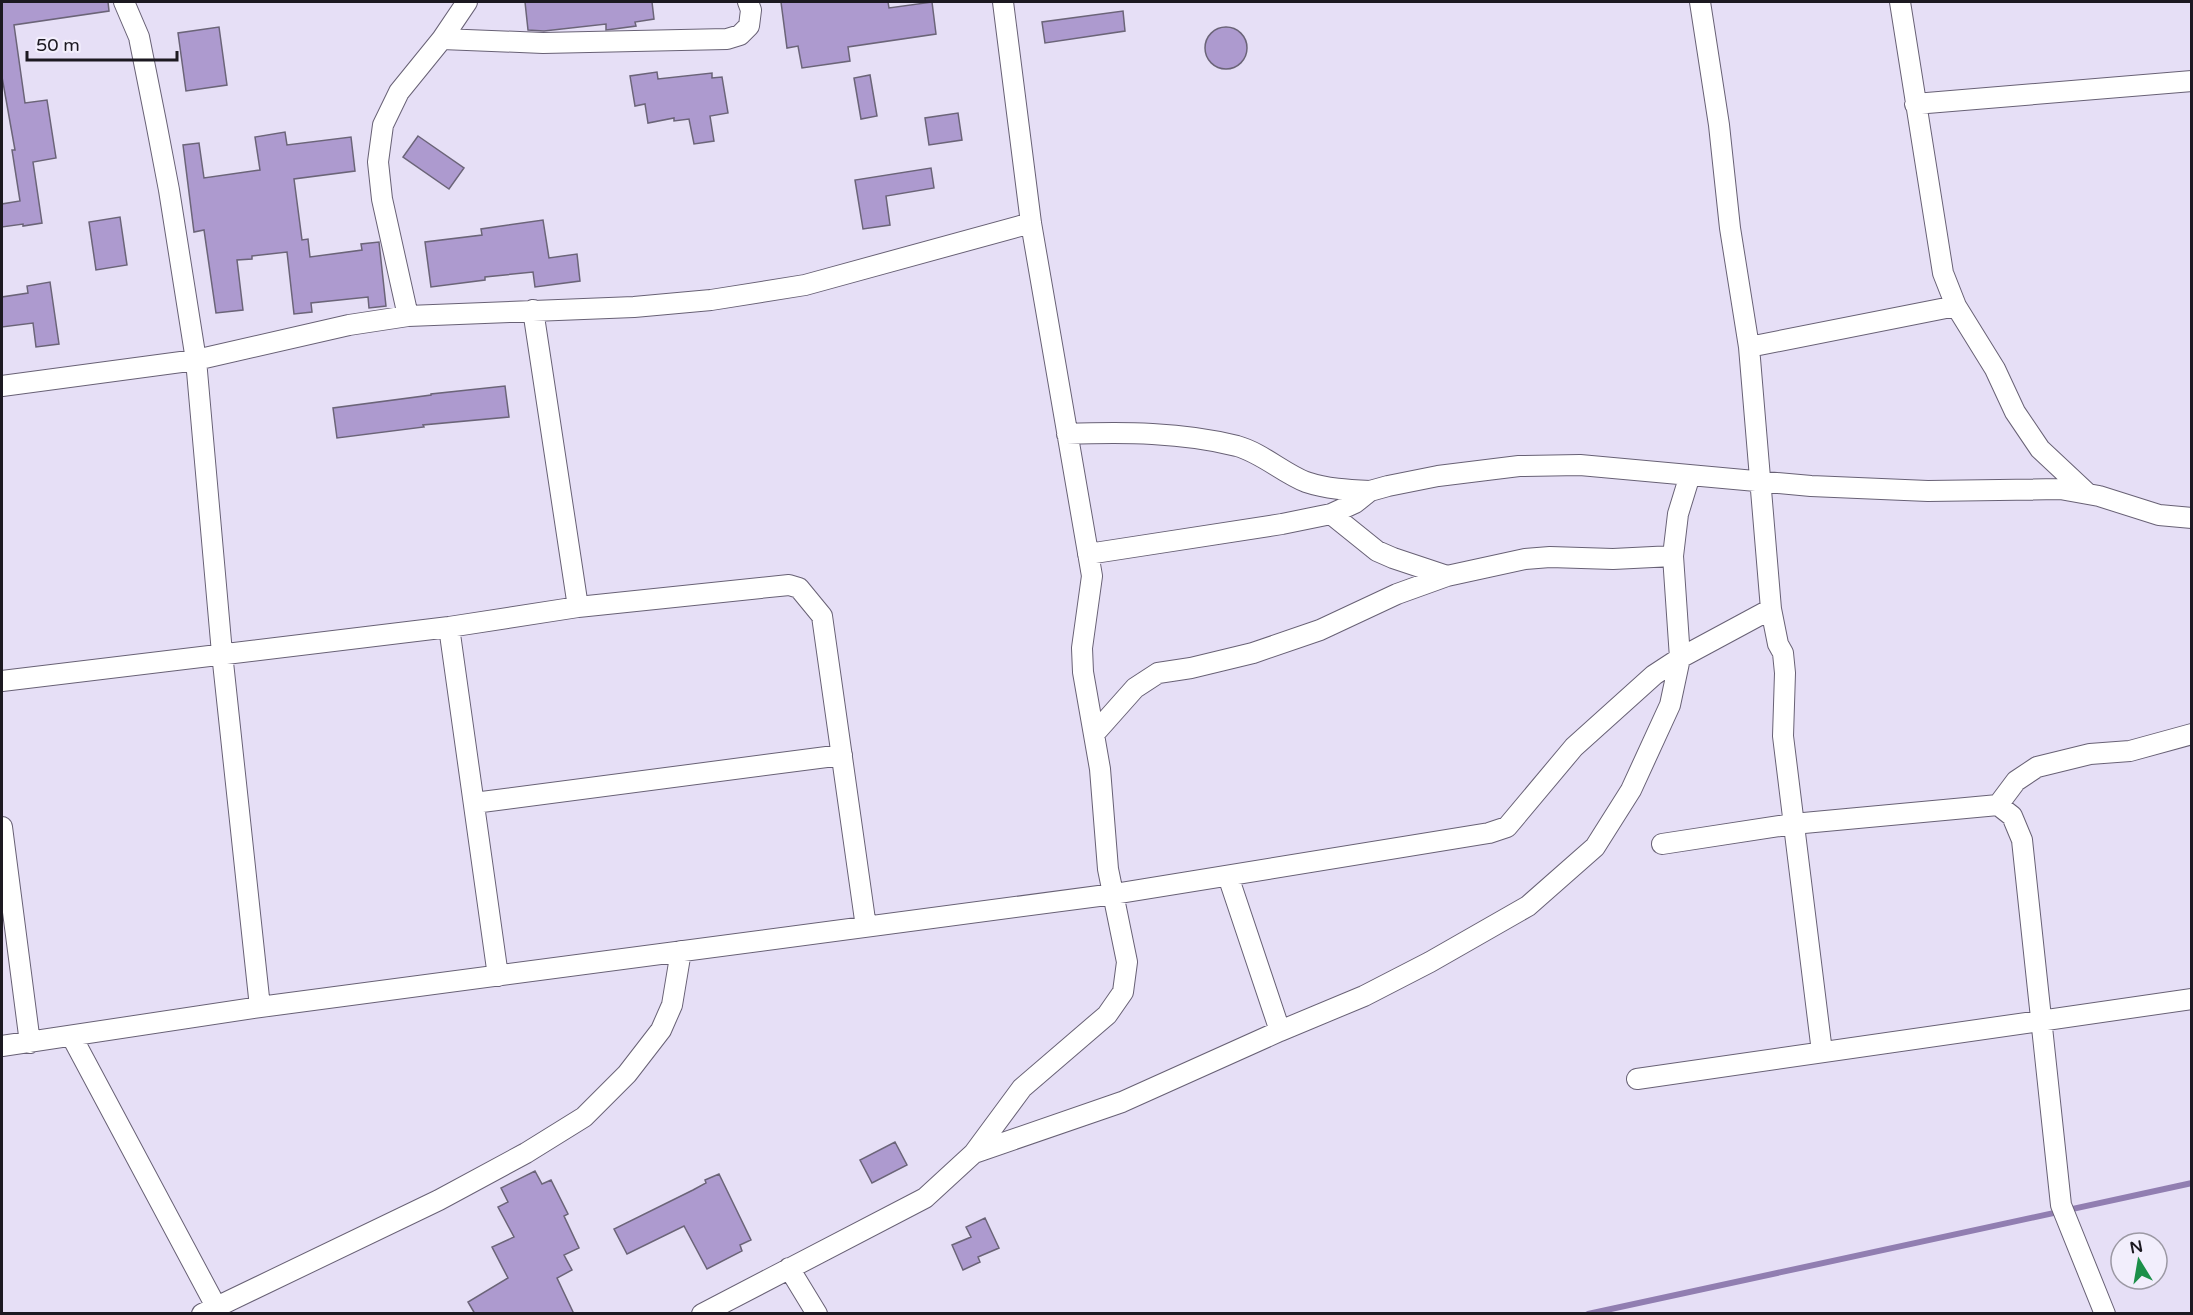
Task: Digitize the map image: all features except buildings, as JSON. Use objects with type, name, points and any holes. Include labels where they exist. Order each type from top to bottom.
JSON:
[{"type":"street","points":[[124,2],[139,37],[169,190],[196,360],[222,653],[260,1007]]},
{"type":"street","points":[[408,316],[382,199],[378,162],[383,124],[399,92],[442,39],[467,2]]},
{"type":"street","points":[[442,39],[543,42],[727,39],[740,35],[749,26],[751,10],[748,2]]},
{"type":"street","points":[[702,1314],[925,1198],[974,1154],[1022,1089],[1107,1015],[1123,992],[1127,962],[1107,869],[1100,769],[1083,672],[1082,648],[1092,576],[1031,223],[1004,2]]},
{"type":"street","points":[[1700,2],[1719,125],[1730,228],[1749,347],[1762,480],[1771,609],[1778,644],[1783,653],[1785,673],[1783,736],[1822,1052]]},
{"type":"street","points":[[1900,2],[1943,273],[1956,306],[1995,369],[2015,412],[2040,449],[2087,494]]},
{"type":"street","points":[[1915,104],[2192,81]]},
{"type":"street","points":[[2,386],[196,360],[349,326],[408,316],[634,307],[689,302],[805,285],[1031,223]]},
{"type":"street","points":[[1749,347],[1956,306]]},
{"type":"street","points":[[533,310],[578,607]]},
{"type":"street","points":[[1067,434],[1140,434],[1209,440],[1239,447],[1277,465],[1305,482],[1335,489],[1370,491],[1438,476],[1519,466],[1580,465],[1811,486],[1928,491],[2060,489],[2099,495],[2159,515],[2192,518]]},
{"type":"street","points":[[974,1154],[1122,1102],[1364,996],[1430,962],[1528,906],[1594,847],[1631,790],[1670,705],[1680,658],[1673,556],[1678,514],[1690,475]]},
{"type":"street","points":[[1088,554],[1282,524],[1331,514],[1355,502],[1370,491]]},
{"type":"street","points":[[1331,514],[1377,551],[1447,576]]},
{"type":"street","points":[[1095,733],[1136,688],[1158,673],[1191,668],[1264,650],[1320,630],[1397,594],[1447,576],[1525,559],[1673,556]]},
{"type":"street","points":[[2,681],[449,627],[578,607],[789,585],[799,588],[822,616],[866,927]]},
{"type":"street","points":[[2,1047],[260,1007],[1114,894],[1489,833],[1507,827],[1574,747],[1654,675],[1680,658],[1771,609]]},
{"type":"street","points":[[449,627],[498,976]]},
{"type":"street","points":[[1998,805],[2016,781],[2037,767],[2090,754],[2130,751],[2192,734]]},
{"type":"street","points":[[474,803],[842,754]]},
{"type":"street","points":[[1662,844],[1793,824],[1998,805],[2012,816],[2022,840],[2061,1205],[2105,1314]]},
{"type":"street","points":[[2,827],[30,1043]]},
{"type":"street","points":[[1227,876],[1280,1031]]},
{"type":"street","points":[[72,1037],[213,1311],[439,1200],[526,1153],[584,1117],[627,1074],[661,1030],[672,1005],[681,951]]},
{"type":"street","points":[[1637,1079],[2192,999]]},
{"type":"street","points":[[789,1268],[817,1314]]},
{"type":"waterway","points":[[1588,1314],[2192,1183]]}]
